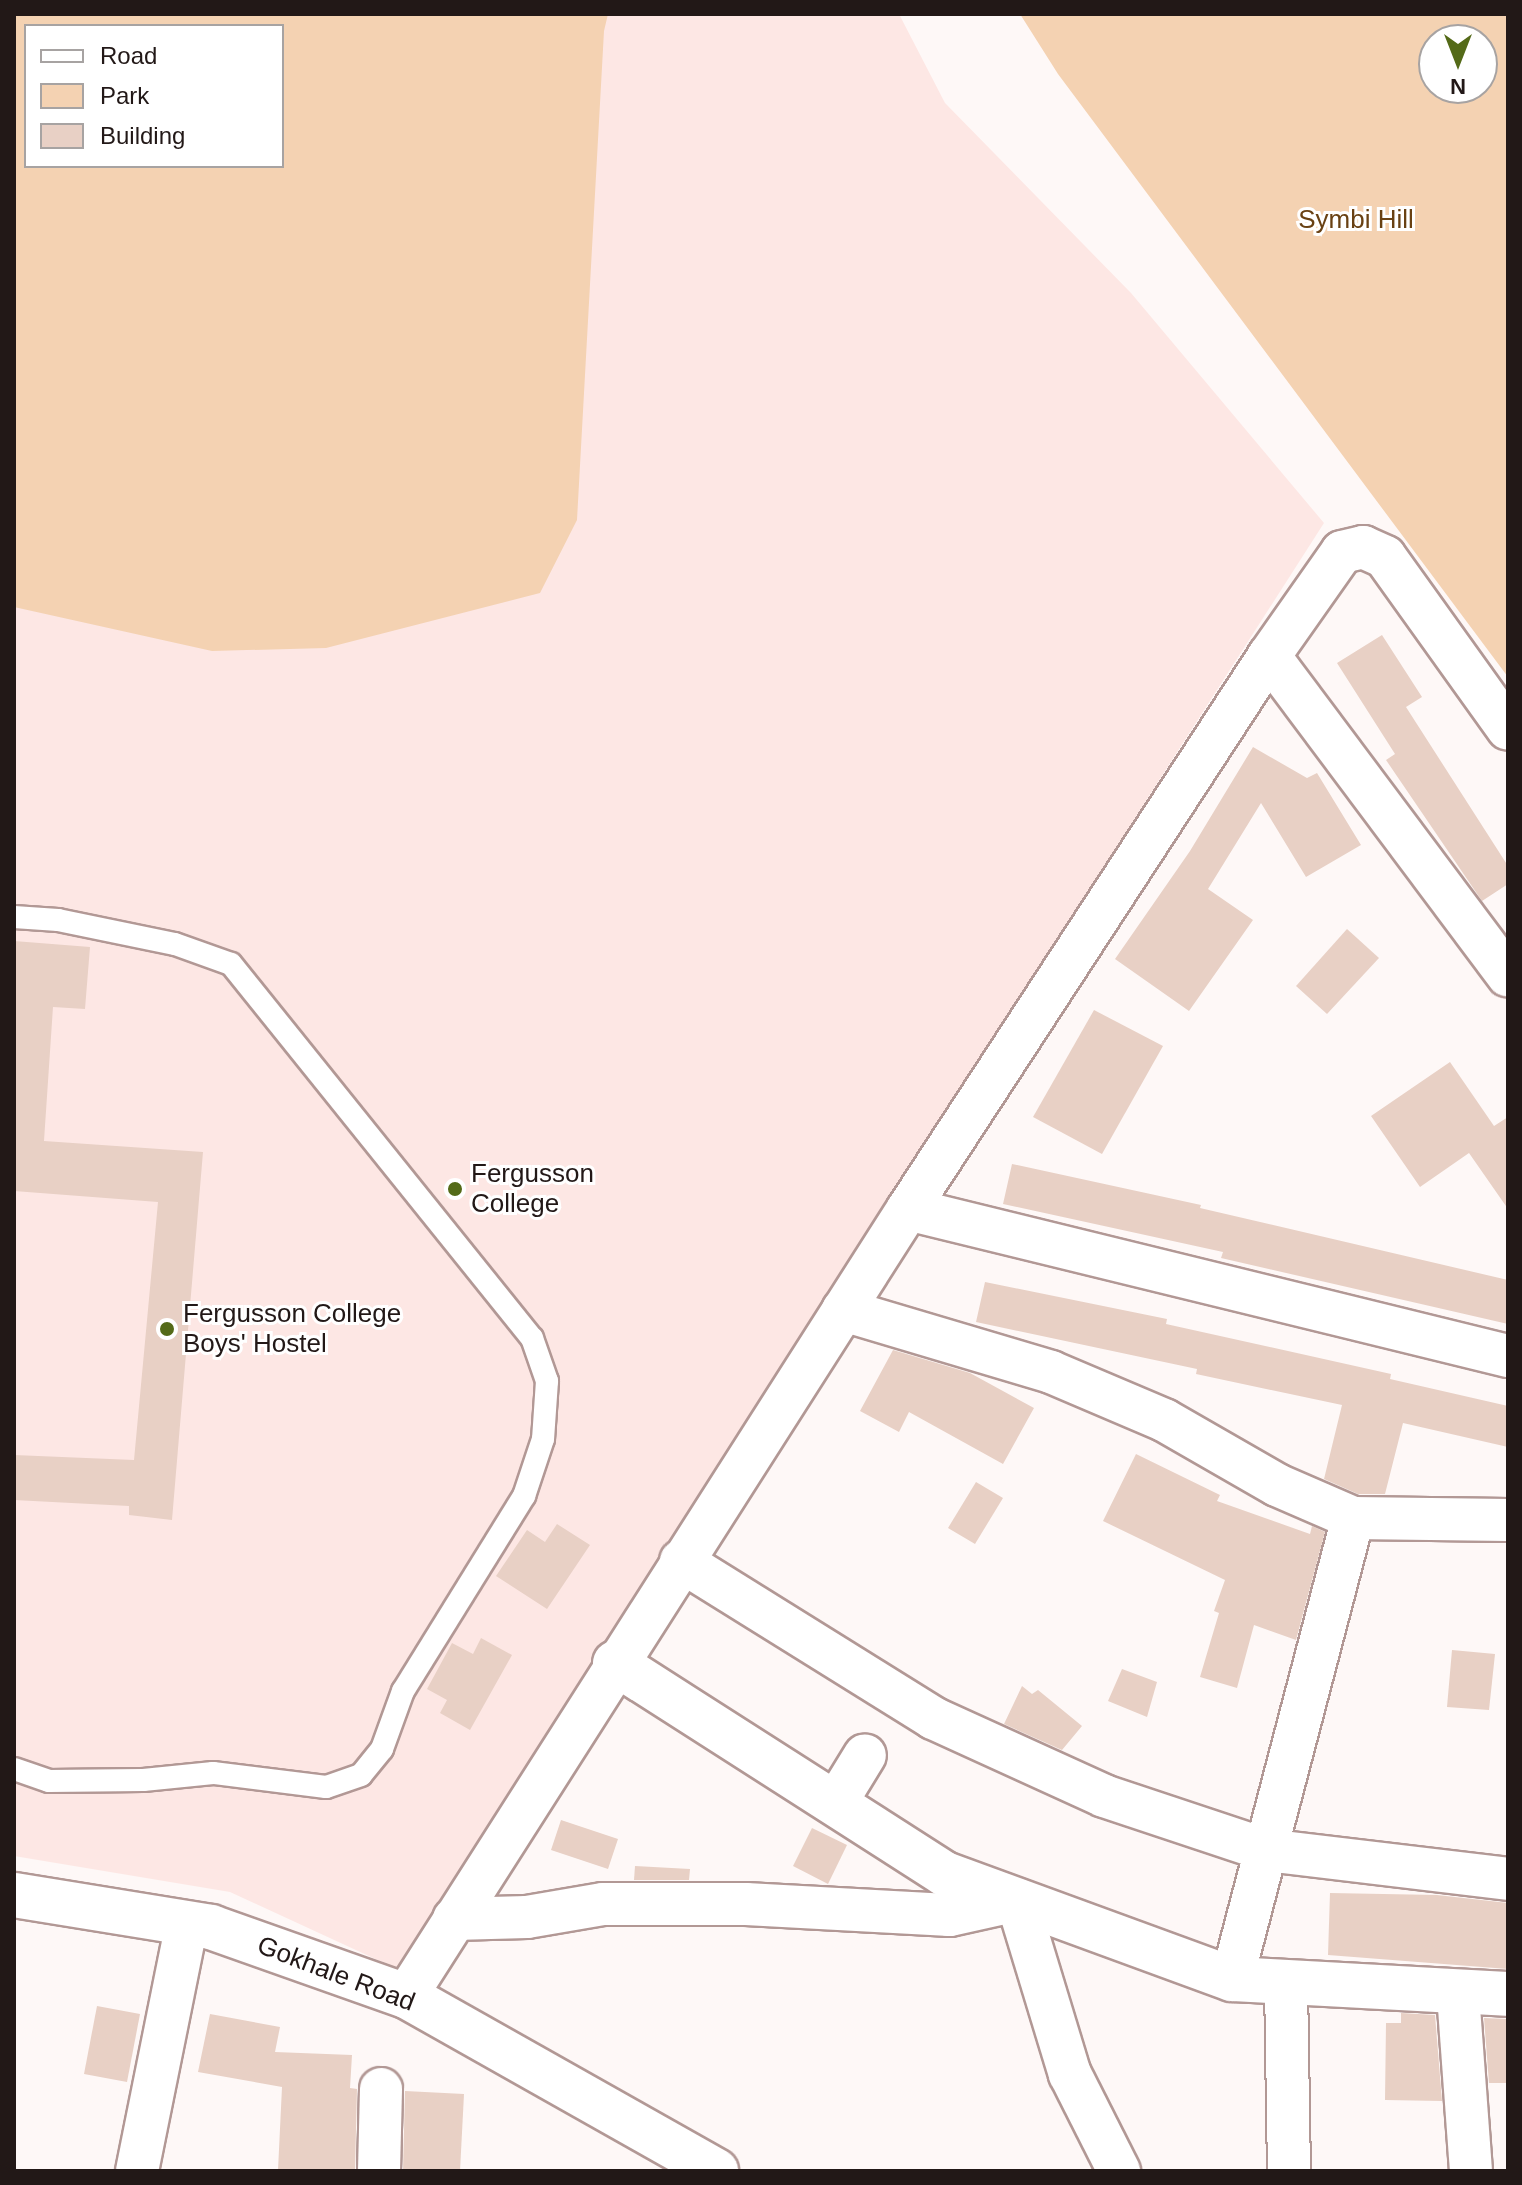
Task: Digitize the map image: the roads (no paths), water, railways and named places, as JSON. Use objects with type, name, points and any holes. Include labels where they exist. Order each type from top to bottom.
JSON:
[{"type":"street","points":[[406,1996],[615,1663],[908,1209],[1269,656],[1342,552],[1363,547],[1385,557],[1508,729]]},
{"type":"street","points":[[1269,656],[1508,976]]},
{"type":"street","points":[[908,1209],[1508,1356]]},
{"type":"street","points":[[843,1310],[1051,1372],[1164,1420],[1277,1485],[1353,1518],[1508,1520]]},
{"type":"street","points":[[1232,1979],[1353,1518]]},
{"type":"street","points":[[681,1561],[933,1718],[1104,1796],[1266,1850],[1508,1879]]},
{"type":"street","points":[[615,1663],[945,1874],[1232,1979],[1458,1994],[1508,1994]]},
{"type":"street","points":[[835,1804],[865,1755]]},
{"type":"street","name":"Gokhale Road","points":[[14,1895],[211,1927],[406,1996],[716,2171]]},
{"type":"street","points":[[454,1919],[527,1917],[603,1904],[746,1904],[950,1915],[1017,1900]]},
{"type":"street","points":[[1017,1900],[1070,2074],[1119,2171]]},
{"type":"street","points":[[137,2171],[187,1923]]},
{"type":"street","points":[[1286,1982],[1289,2171]]},
{"type":"street","points":[[1458,1994],[1471,2171]]},
{"type":"street","points":[[379,2171],[381,2089]]},
{"type":"lane","points":[[14,917],[58,920],[175,944],[231,964],[532,1338],[547,1381],[543,1439],[524,1496],[403,1691],[382,1749],[361,1775],[326,1787],[213,1773],[143,1780],[49,1781],[14,1769]]},
{"type":"place","name":"Fergusson College","points":[[455,1189]]},
{"type":"place","name":"Fergusson College Boys' Hostel","points":[[167,1329]]},
{"type":"park label","name":"Symbi Hill","points":[[1356,220]]}]
